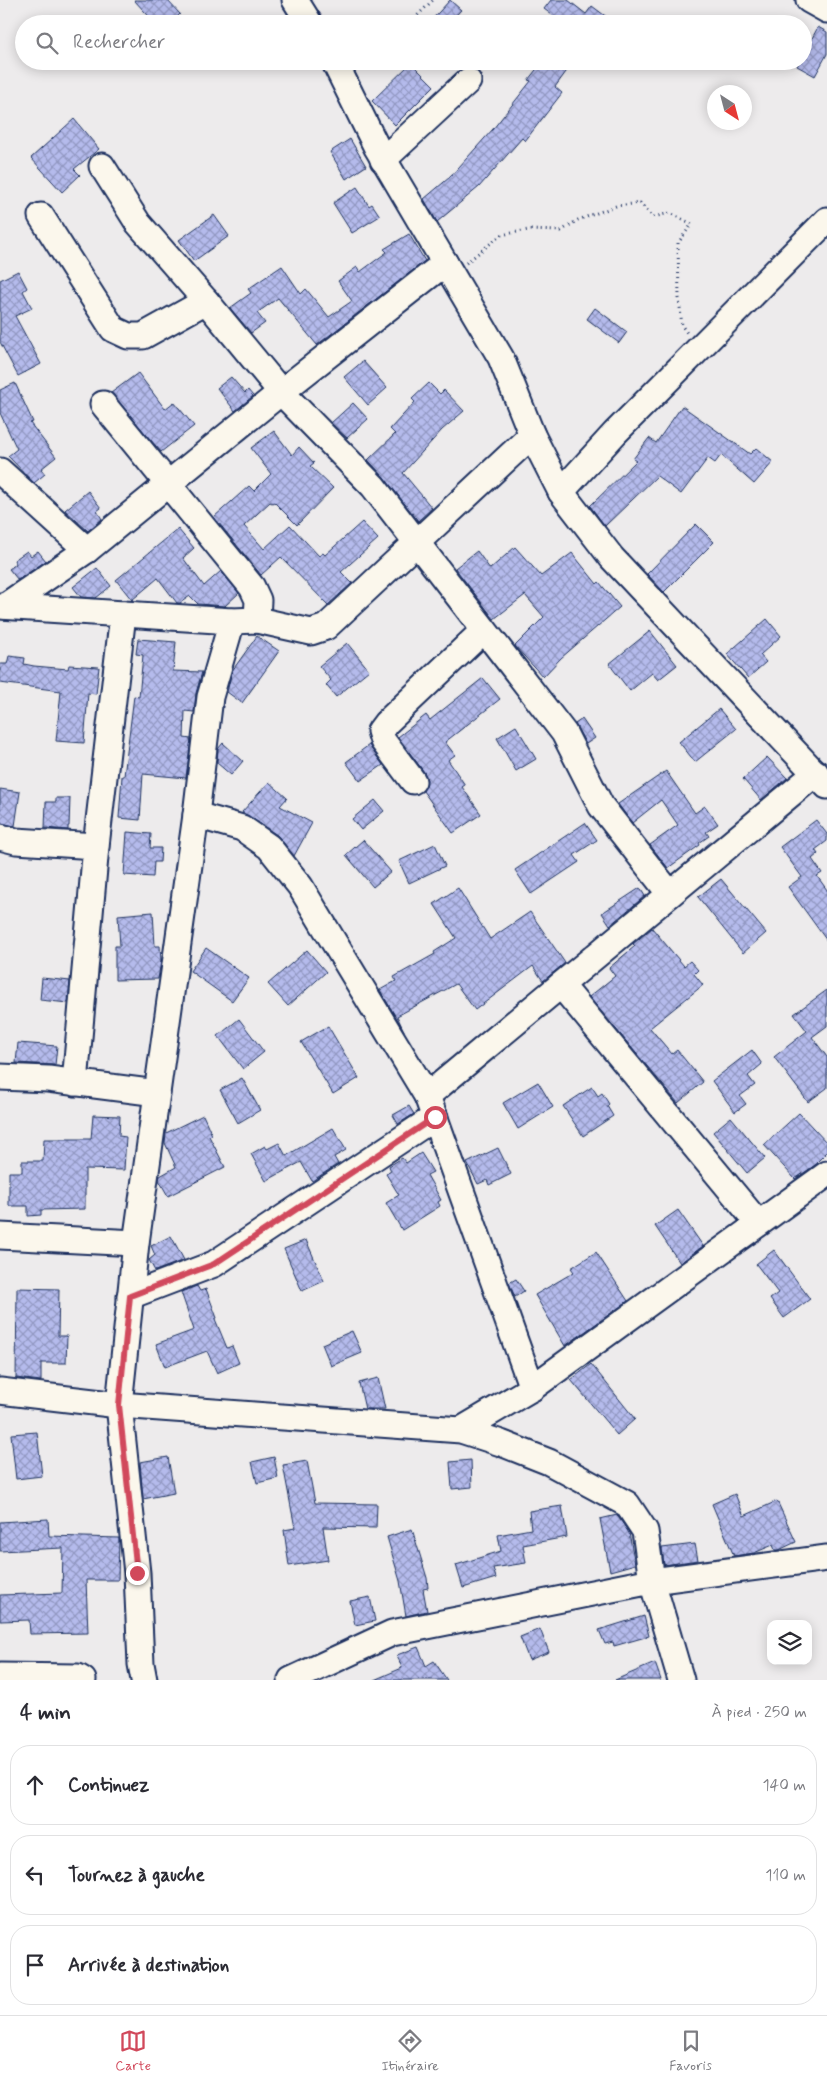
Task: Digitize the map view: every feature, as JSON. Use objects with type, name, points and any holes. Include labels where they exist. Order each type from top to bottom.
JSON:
[{"type":"street","points":[[295,0],[304,15]]},
{"type":"street","points":[[809,0],[827,10]]},
{"type":"street","points":[[130,1296],[214,1264],[431,1106],[561,984],[670,894],[821,779],[612,558],[561,492],[532,435],[501,358],[454,264],[383,160],[338,70]]},
{"type":"street","points":[[383,160],[468,81]]},
{"type":"street","points":[[102,166],[138,222],[281,392],[373,486],[564,733],[602,806],[670,894]]},
{"type":"street","points":[[41,216],[113,329],[128,336],[143,336],[206,301]]},
{"type":"street","points":[[561,492],[622,426],[827,220]]},
{"type":"street","points":[[2,606],[87,550],[281,392],[454,264]]},
{"type":"street","points":[[103,404],[252,587],[258,600],[257,620]]},
{"type":"street","points":[[2,606],[232,622],[257,620],[311,632],[326,628],[532,435]]},
{"type":"street","points":[[0,470],[87,550]]},
{"type":"street","points":[[75,1083],[96,846],[123,614]]},
{"type":"street","points":[[144,1680],[141,1664],[137,1573],[119,1405],[136,1243],[196,815],[210,697],[232,622]]},
{"type":"street","points":[[413,781],[383,741],[380,731],[386,723],[484,630]]},
{"type":"street","points":[[196,815],[242,828],[269,847],[282,863],[315,909],[431,1106],[532,1388]]},
{"type":"street","points":[[0,837],[16,841],[96,846]]},
{"type":"street","points":[[561,984],[758,1223]]},
{"type":"street","points":[[0,1077],[75,1083],[157,1093]]},
{"type":"street","points":[[461,1430],[532,1388],[827,1174]]},
{"type":"street","points":[[0,1236],[136,1243]]},
{"type":"street","points":[[0,1391],[119,1405],[461,1430],[502,1443],[549,1462],[627,1504],[644,1531],[652,1581],[681,1680]]},
{"type":"street","points":[[291,1680],[392,1633],[652,1581],[827,1558]]},
{"type":"street","points":[[0,1676],[78,1677],[83,1680]]},
{"type":"path","points":[[418,15],[433,0]]},
{"type":"path","points":[[454,264],[501,235],[528,230],[561,231],[578,220],[616,206],[640,203],[652,217],[670,213],[692,224],[678,243],[679,298],[682,326],[698,350]]},
{"type":"building","points":[[134,0],[167,0],[180,14],[179,15],[148,15]]},
{"type":"building","points":[[450,0],[461,10],[456,15],[436,15]]},
{"type":"building","points":[[551,0],[568,0],[586,14],[592,6],[604,15],[552,15],[544,9]]},
{"type":"building","points":[[818,27],[827,32],[827,54],[815,76],[804,70],[812,70],[812,38]]},
{"type":"building","points":[[404,70],[418,70],[434,86],[395,125],[372,101]]},
{"type":"building","points":[[536,70],[567,70],[555,87],[562,93],[525,141],[522,138],[479,187],[437,222],[424,199],[450,177],[493,129],[531,81],[528,80]]},
{"type":"building","points":[[74,119],[99,149],[74,169],[80,175],[62,192],[31,158]]},
{"type":"building","points":[[350,139],[366,166],[346,179],[330,152]]},
{"type":"building","points":[[357,187],[369,206],[372,204],[380,216],[352,233],[333,203]]},
{"type":"building","points":[[214,215],[229,236],[194,261],[179,240]]},
{"type":"building","points":[[409,234],[425,261],[317,345],[278,298],[257,313],[265,323],[251,333],[230,308],[251,293],[248,289],[282,266],[301,294],[306,289],[329,317],[352,301],[338,281],[357,267],[360,272],[387,252],[384,249]]},
{"type":"building","points":[[18,271],[27,288],[23,291],[32,308],[15,316],[41,364],[18,376],[0,342],[0,280]]},
{"type":"building","points":[[595,308],[627,332],[619,343],[587,319]]},
{"type":"building","points":[[363,361],[387,388],[368,405],[344,377]]},
{"type":"building","points":[[138,373],[165,409],[174,402],[194,426],[161,452],[111,393]]},
{"type":"building","points":[[231,377],[245,393],[248,390],[253,396],[235,411],[217,388]]},
{"type":"building","points":[[15,383],[33,422],[30,423],[56,457],[41,469],[45,474],[34,483],[8,456],[17,449],[0,413],[0,390]]},
{"type":"building","points":[[429,383],[440,394],[444,390],[464,411],[442,430],[403,473],[432,508],[418,521],[384,477],[368,460],[395,434],[390,429],[415,402],[412,399]]},
{"type":"building","points":[[353,403],[368,419],[347,438],[331,423]]},
{"type":"building","points":[[682,406],[750,454],[756,448],[773,462],[754,484],[721,455],[715,463],[708,458],[681,494],[657,476],[605,526],[590,506],[636,461],[633,459],[649,438],[656,443]]},
{"type":"building","points":[[274,431],[292,455],[299,447],[314,463],[310,466],[333,488],[297,525],[274,502],[270,502],[244,526],[264,549],[290,525],[319,556],[323,553],[325,555],[362,522],[378,539],[341,572],[352,583],[328,605],[281,557],[261,575],[214,517],[249,486],[254,491],[271,474],[251,448]]},
{"type":"building","points":[[88,491],[101,508],[97,511],[102,519],[88,531],[65,510]]},
{"type":"building","points":[[696,524],[714,542],[664,592],[647,574]]},
{"type":"building","points":[[178,529],[194,548],[183,558],[204,586],[221,571],[239,593],[225,606],[198,604],[190,596],[177,603],[158,578],[132,600],[116,580]]},
{"type":"building","points":[[515,547],[541,576],[572,553],[597,584],[599,582],[620,607],[561,658],[543,677],[515,646],[544,617],[525,595],[494,619],[455,568],[477,551],[490,569]]},
{"type":"building","points":[[27,551],[31,556],[38,551],[46,561],[18,580],[9,569],[16,564],[14,560]]},
{"type":"building","points":[[97,568],[111,586],[96,598],[81,597],[73,587]]},
{"type":"building","points":[[767,619],[781,636],[760,655],[766,662],[748,678],[727,654]]},
{"type":"building","points":[[650,631],[677,665],[658,680],[652,673],[630,691],[609,664]]},
{"type":"building","points":[[257,636],[279,651],[242,703],[227,692],[232,671]]},
{"type":"building","points":[[138,639],[176,642],[173,671],[202,672],[196,693],[194,712],[185,711],[184,738],[191,739],[186,778],[143,774],[140,820],[119,818],[122,776],[124,776],[134,696],[139,697],[143,655],[136,654]]},
{"type":"building","points":[[347,643],[369,670],[336,697],[326,685],[331,680],[319,666]]},
{"type":"building","points":[[9,656],[25,658],[24,664],[34,666],[68,669],[69,665],[99,667],[96,694],[88,693],[84,743],[56,741],[61,691],[0,683],[0,664],[7,664]]},
{"type":"building","points":[[483,678],[500,699],[445,742],[455,755],[448,760],[465,785],[462,787],[481,814],[453,833],[423,791],[427,780],[424,772],[398,737],[426,715],[430,720]]},
{"type":"building","points":[[719,709],[736,729],[695,762],[679,742]]},
{"type":"building","points":[[582,719],[595,738],[586,744],[575,724]]},
{"type":"building","points":[[516,726],[536,759],[516,771],[497,738]]},
{"type":"building","points":[[223,743],[243,761],[231,775],[217,763],[218,749]]},
{"type":"building","points":[[369,745],[383,765],[360,781],[346,762]]},
{"type":"building","points":[[767,757],[787,778],[761,800],[743,779]]},
{"type":"building","points":[[666,771],[695,813],[705,806],[718,824],[706,832],[709,836],[699,843],[700,845],[668,868],[650,845],[678,825],[661,800],[632,823],[618,804]]},
{"type":"building","points":[[269,782],[287,798],[280,806],[312,823],[294,856],[277,835],[242,812]]},
{"type":"building","points":[[0,789],[20,792],[15,826],[0,823]]},
{"type":"building","points":[[56,798],[70,798],[68,830],[45,828],[46,802],[56,802]]},
{"type":"building","points":[[375,800],[384,811],[361,830],[352,819]]},
{"type":"building","points":[[816,820],[827,834],[827,841],[815,850],[818,854],[812,859],[822,873],[817,876],[827,890],[827,941],[788,887],[802,877],[780,847]]},
{"type":"building","points":[[585,823],[597,840],[574,855],[579,862],[531,894],[515,870]]},
{"type":"building","points":[[127,832],[151,834],[150,848],[161,848],[160,862],[154,862],[153,877],[124,875]]},
{"type":"building","points":[[363,840],[391,872],[373,887],[346,855]]},
{"type":"building","points":[[435,844],[445,866],[409,883],[399,861]]},
{"type":"building","points":[[721,879],[766,933],[743,953],[698,897]]},
{"type":"building","points":[[458,888],[490,939],[530,912],[565,963],[543,981],[533,966],[475,1010],[456,984],[397,1016],[404,1031],[380,990],[396,981],[394,977],[435,954],[434,952],[456,938],[434,904]]},
{"type":"building","points":[[640,888],[645,896],[610,925],[602,913]]},
{"type":"building","points":[[153,912],[155,946],[160,946],[161,961],[158,979],[115,980],[115,946],[120,946],[118,915]]},
{"type":"building","points":[[652,928],[684,966],[690,961],[698,970],[694,974],[703,985],[650,1028],[672,1054],[677,1050],[703,1082],[678,1103],[589,997],[615,976],[609,968],[635,946],[633,944]]},
{"type":"building","points":[[206,948],[249,978],[232,1001],[190,971]]},
{"type":"building","points":[[307,950],[326,972],[288,1006],[268,984]]},
{"type":"building","points":[[42,978],[70,981],[68,1003],[40,1000]]},
{"type":"building","points":[[827,990],[827,1026],[812,1037],[827,1057],[827,1088],[808,1102],[774,1057],[807,1031],[794,1014]]},
{"type":"building","points":[[239,1019],[264,1052],[243,1069],[218,1036]]},
{"type":"building","points":[[328,1026],[359,1078],[333,1094],[301,1042]]},
{"type":"building","points":[[18,1043],[57,1046],[55,1065],[16,1063]]},
{"type":"building","points":[[752,1050],[762,1064],[748,1076],[755,1085],[740,1096],[746,1104],[735,1112],[712,1081]]},
{"type":"building","points":[[242,1078],[260,1110],[238,1123],[220,1090]]},
{"type":"building","points":[[538,1082],[553,1107],[518,1129],[503,1103]]},
{"type":"building","points":[[592,1087],[598,1096],[602,1093],[609,1104],[607,1106],[613,1116],[583,1136],[563,1106]]},
{"type":"building","points":[[409,1106],[414,1114],[398,1124],[393,1115]]},
{"type":"building","points":[[799,1113],[827,1143],[827,1152],[818,1163],[795,1179],[764,1145]]},
{"type":"building","points":[[93,1115],[120,1116],[119,1136],[126,1137],[124,1170],[85,1169],[85,1209],[41,1210],[41,1215],[28,1216],[28,1206],[9,1206],[9,1172],[22,1172],[22,1161],[43,1161],[44,1139],[91,1139]]},
{"type":"building","points":[[203,1115],[212,1135],[209,1136],[225,1167],[168,1196],[159,1180],[160,1176],[176,1167],[165,1143],[166,1133]]},
{"type":"building","points":[[731,1117],[765,1158],[747,1173],[713,1132]]},
{"type":"building","points":[[333,1128],[346,1150],[334,1157],[338,1164],[312,1181],[301,1162],[266,1181],[251,1154],[265,1146],[267,1149],[279,1143],[286,1156]]},
{"type":"building","points":[[498,1148],[511,1174],[489,1185],[487,1180],[478,1184],[467,1163]]},
{"type":"building","points":[[421,1153],[433,1172],[427,1175],[441,1200],[438,1202],[440,1206],[402,1230],[386,1203],[399,1195],[386,1174],[391,1171],[389,1166],[402,1158],[406,1163]]},
{"type":"building","points":[[678,1210],[703,1246],[680,1263],[655,1226]]},
{"type":"building","points":[[171,1236],[184,1260],[155,1271],[149,1260],[155,1255],[151,1246]]},
{"type":"building","points":[[306,1240],[324,1281],[302,1291],[284,1249]]},
{"type":"building","points":[[774,1250],[810,1299],[784,1318],[770,1299],[778,1293],[756,1264]]},
{"type":"building","points":[[596,1252],[628,1301],[565,1346],[535,1295],[574,1272],[571,1268]]},
{"type":"building","points":[[516,1279],[524,1291],[515,1297],[509,1283]]},
{"type":"building","points":[[197,1286],[200,1291],[206,1289],[217,1318],[215,1319],[227,1348],[232,1346],[239,1363],[217,1373],[207,1351],[165,1367],[156,1344],[194,1330],[181,1292]]},
{"type":"building","points":[[17,1288],[59,1289],[58,1336],[67,1336],[66,1363],[41,1363],[41,1381],[16,1378]]},
{"type":"building","points":[[352,1331],[362,1353],[331,1366],[322,1344]]},
{"type":"building","points":[[591,1364],[635,1419],[617,1435],[571,1380]]},
{"type":"building","points":[[378,1378],[385,1409],[365,1409],[359,1383]]},
{"type":"building","points":[[37,1432],[42,1476],[16,1479],[11,1434]]},
{"type":"building","points":[[168,1457],[174,1493],[143,1499],[140,1462]]},
{"type":"building","points":[[274,1457],[278,1478],[257,1483],[252,1462]]},
{"type":"building","points":[[471,1460],[472,1487],[452,1489],[450,1462]]},
{"type":"building","points":[[307,1461],[315,1503],[377,1504],[376,1528],[323,1527],[328,1560],[289,1566],[284,1530],[295,1528],[283,1465]]},
{"type":"building","points":[[735,1494],[744,1516],[777,1501],[796,1542],[779,1550],[775,1550],[773,1545],[754,1553],[734,1556],[712,1504]]},
{"type":"building","points":[[562,1506],[567,1537],[523,1545],[526,1563],[493,1568],[496,1578],[463,1588],[456,1565],[501,1551],[498,1535],[531,1529],[529,1511]]},
{"type":"building","points":[[617,1515],[629,1533],[635,1564],[610,1571],[600,1519]]},
{"type":"building","points":[[48,1519],[49,1536],[119,1538],[118,1580],[86,1580],[88,1633],[30,1634],[29,1620],[0,1621],[0,1595],[62,1593],[63,1548],[0,1551],[0,1522]]},
{"type":"building","points":[[412,1529],[427,1578],[428,1588],[423,1589],[427,1611],[406,1616],[400,1581],[387,1537]]},
{"type":"building","points":[[695,1544],[698,1560],[664,1565],[662,1548]]},
{"type":"building","points":[[370,1597],[375,1621],[355,1625],[350,1601]]},
{"type":"building","points":[[644,1616],[649,1636],[614,1646],[613,1642],[605,1644],[599,1630]]},
{"type":"building","points":[[540,1629],[549,1652],[529,1660],[520,1637]]},
{"type":"building","points":[[418,1647],[426,1666],[434,1661],[447,1680],[374,1680],[402,1668],[397,1655]]},
{"type":"building","points":[[655,1663],[661,1680],[615,1680]]},
{"type":"route","points":[[137,1573],[119,1405],[130,1296],[214,1264],[435,1117]]}]
